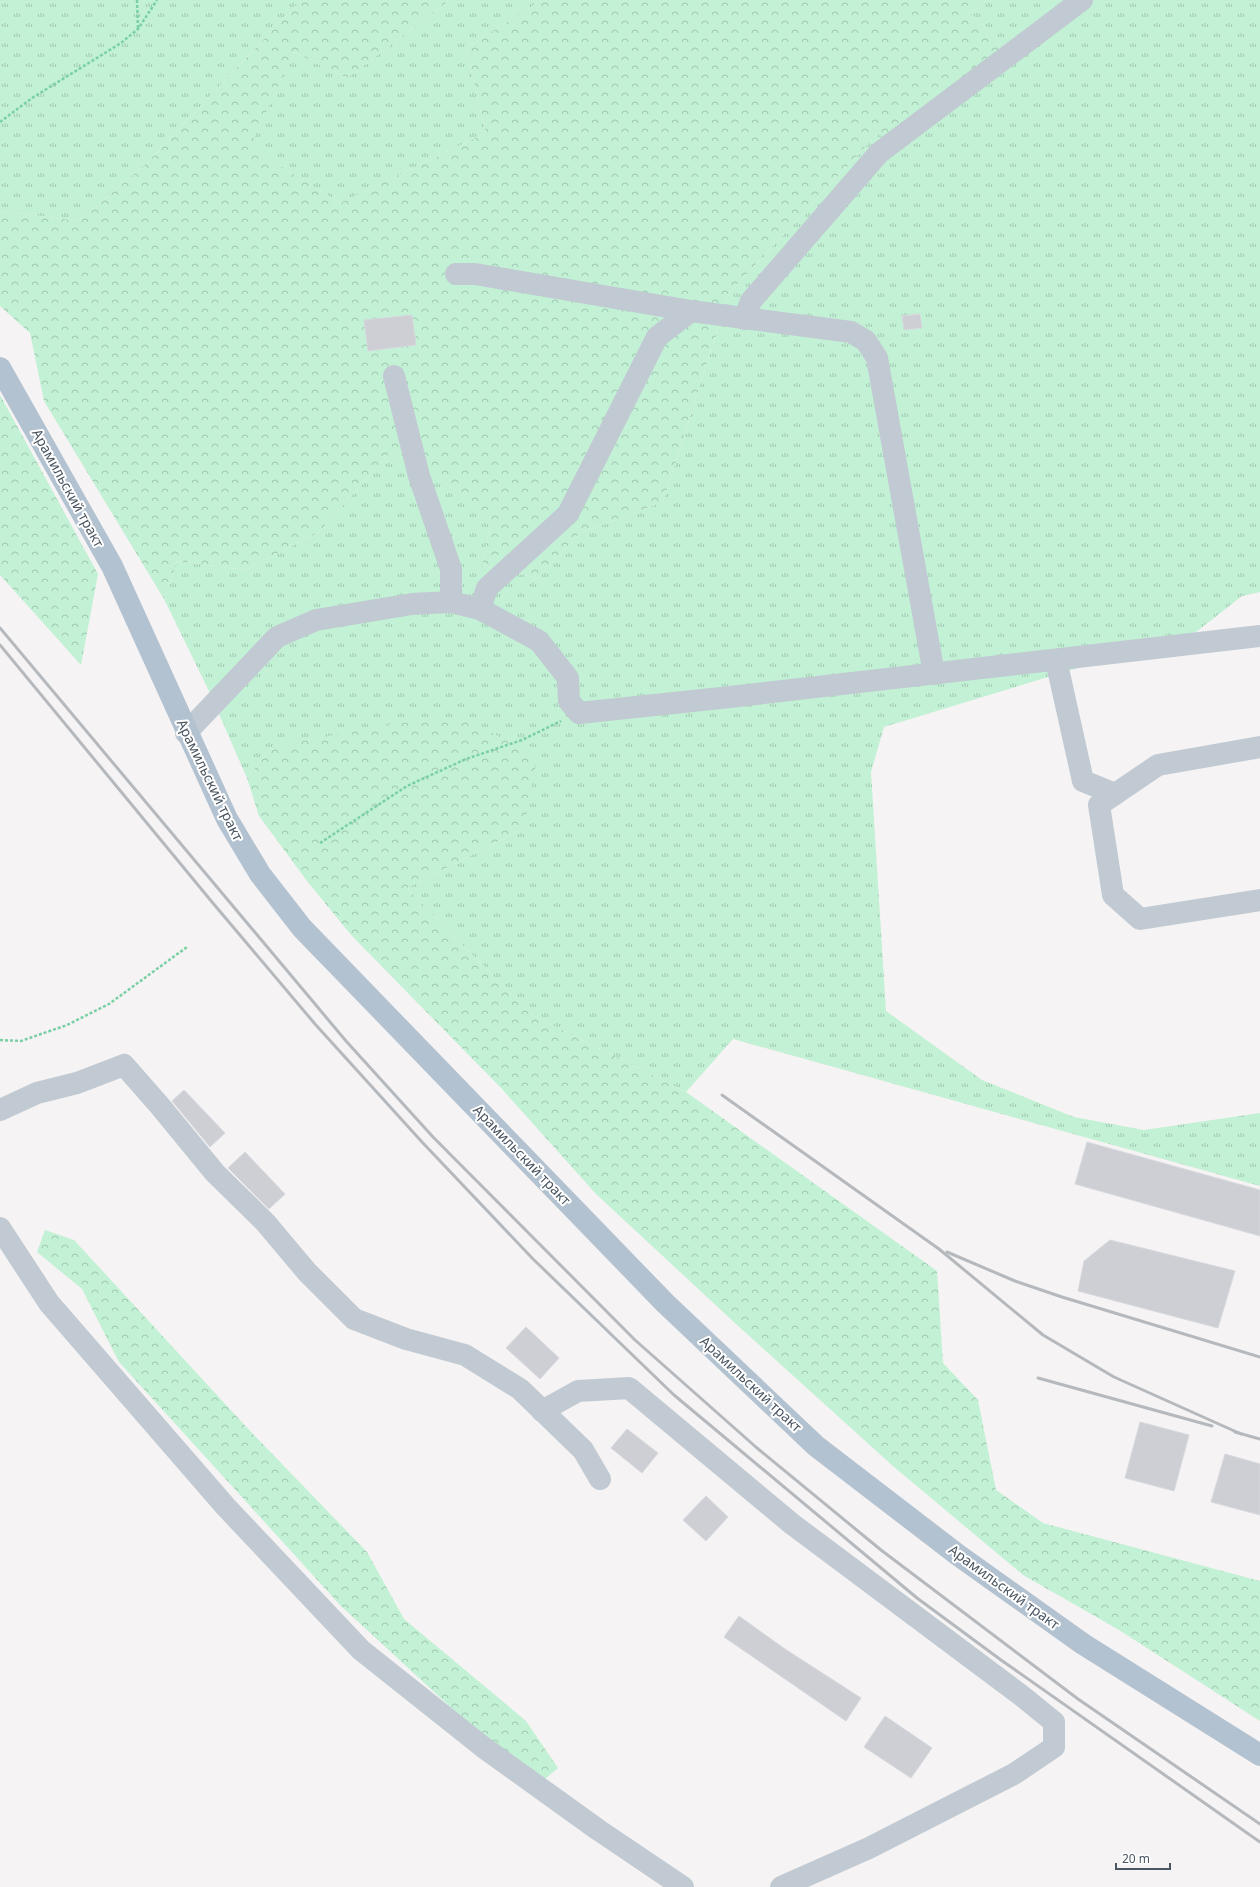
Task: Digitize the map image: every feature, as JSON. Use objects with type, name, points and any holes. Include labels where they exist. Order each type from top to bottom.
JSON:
[{"type":"main road","name":"Арамильский тракт","points":[[0,368],[112,566],[186,733],[227,819],[260,874],[302,928],[665,1303],[816,1446],[952,1550],[1083,1644],[1260,1755]]},
{"type":"street","points":[[744,319],[751,301],[879,153],[1082,0]]},
{"type":"street","points":[[456,274],[475,274],[744,319],[872,335],[934,674]]},
{"type":"street","points":[[480,609],[487,588],[568,514],[657,337],[692,311]]},
{"type":"street","points":[[394,376],[419,476],[451,569],[451,602]]},
{"type":"street","points":[[186,733],[277,637],[316,620],[412,604],[451,602],[480,609],[539,641],[568,678],[569,700],[579,713],[1260,636]]},
{"type":"street","points":[[1056,660],[1083,781],[1115,794]]},
{"type":"street","points":[[1260,747],[1158,765],[1099,805],[1113,895],[1140,919],[1260,900]]},
{"type":"street","points":[[0,1110],[38,1093],[77,1083],[124,1065],[215,1173],[265,1222],[307,1272],[354,1319],[406,1339],[465,1355],[520,1389],[583,1450],[600,1479]]},
{"type":"street","points":[[0,1228],[49,1303],[226,1507],[361,1650],[483,1747],[609,1837],[683,1887]]},
{"type":"street","points":[[542,1411],[578,1392],[629,1388],[792,1524],[1022,1696],[1054,1722],[1054,1747],[1014,1774],[869,1848],[781,1887]]},
{"type":"path","points":[[137,0],[138,29]]},
{"type":"path","points":[[0,122],[32,98],[121,43],[138,29],[158,0]]},
{"type":"path","points":[[320,843],[408,786],[466,759],[522,740],[579,713]]},
{"type":"path","points":[[0,1040],[21,1041],[67,1026],[109,1004],[187,947]]},
{"type":"green space","points":[[0,0],[301,0],[146,164],[79,221],[0,211]]},
{"type":"green space","points":[[301,0],[450,0],[347,78],[294,52],[250,147],[340,203],[486,133],[466,48],[542,0],[986,0],[971,13],[1017,60],[900,144],[877,134],[729,293],[663,502],[580,533],[538,578],[482,566],[490,525],[463,494],[390,453],[319,532],[246,570],[177,561],[164,599],[44,401],[30,333],[0,306],[0,211],[79,221],[146,164]]},
{"type":"green space","points":[[450,0],[542,0],[466,48],[486,133],[340,203],[249,147],[294,52],[347,78]]},
{"type":"green space","points":[[986,0],[1260,0],[1260,592],[1242,596],[1196,632],[884,727],[871,772],[886,1011],[982,1080],[1074,1117],[1144,1130],[1260,1113],[1260,1186],[733,1039],[686,1092],[530,1014],[407,888],[524,828],[272,747],[247,778],[208,689],[164,599],[177,561],[246,570],[319,532],[390,453],[464,494],[490,525],[482,566],[538,578],[580,533],[663,502],[729,293],[877,134],[1017,60],[971,13]]},
{"type":"green space","points":[[0,395],[98,574],[81,665],[0,575]]},
{"type":"green space","points":[[473,722],[537,758],[524,828],[407,888],[530,1014],[686,1092],[937,1271],[943,1363],[978,1400],[996,1490],[1043,1523],[1260,1581],[1260,1721],[1119,1630],[1023,1575],[894,1467],[736,1324],[596,1194],[502,1089],[352,936],[307,881],[259,816],[247,778],[272,747],[396,723]]},
{"type":"green space","points":[[45,1230],[74,1240],[251,1432],[367,1552],[404,1619],[526,1721],[558,1768],[545,1779],[484,1738],[341,1606],[119,1362],[82,1289],[37,1252]]},
{"type":"building","points":[[920,314],[922,328],[904,330],[902,316]]},
{"type":"building","points":[[412,315],[416,345],[368,351],[364,320]]},
{"type":"building","points":[[184,1090],[225,1133],[210,1147],[172,1101]]},
{"type":"building","points":[[1087,1142],[1260,1190],[1260,1236],[1075,1184]]},
{"type":"building","points":[[245,1152],[285,1194],[269,1209],[228,1168]]},
{"type":"building","points":[[1110,1240],[1235,1271],[1218,1328],[1078,1291],[1084,1261]]},
{"type":"building","points":[[526,1327],[559,1358],[540,1379],[506,1348]]},
{"type":"building","points":[[1140,1422],[1189,1435],[1174,1491],[1125,1478]]},
{"type":"building","points":[[627,1429],[658,1453],[642,1473],[611,1448]]},
{"type":"building","points":[[1225,1454],[1260,1464],[1260,1515],[1211,1502]]},
{"type":"building","points":[[706,1496],[728,1517],[706,1541],[683,1520]]},
{"type":"building","points":[[739,1616],[785,1649],[861,1698],[846,1721],[724,1637]]},
{"type":"building","points":[[885,1716],[932,1748],[911,1778],[864,1747]]},
{"type":"railway","points":[[0,628],[346,1041],[433,1137],[635,1340],[757,1448],[881,1550],[1078,1699],[1260,1824]]},
{"type":"railway","points":[[0,645],[212,902],[315,1024],[422,1142],[533,1259],[674,1395],[917,1598],[1001,1660],[1260,1842]]},
{"type":"railway","points":[[722,1095],[939,1249],[1043,1335],[1114,1377],[1241,1434]]},
{"type":"railway","points":[[947,1252],[1015,1281],[1062,1297],[1260,1357]]},
{"type":"railway","points":[[1038,1378],[1212,1426]]},
{"type":"railway","points":[[1235,1432],[1260,1439]]}]
